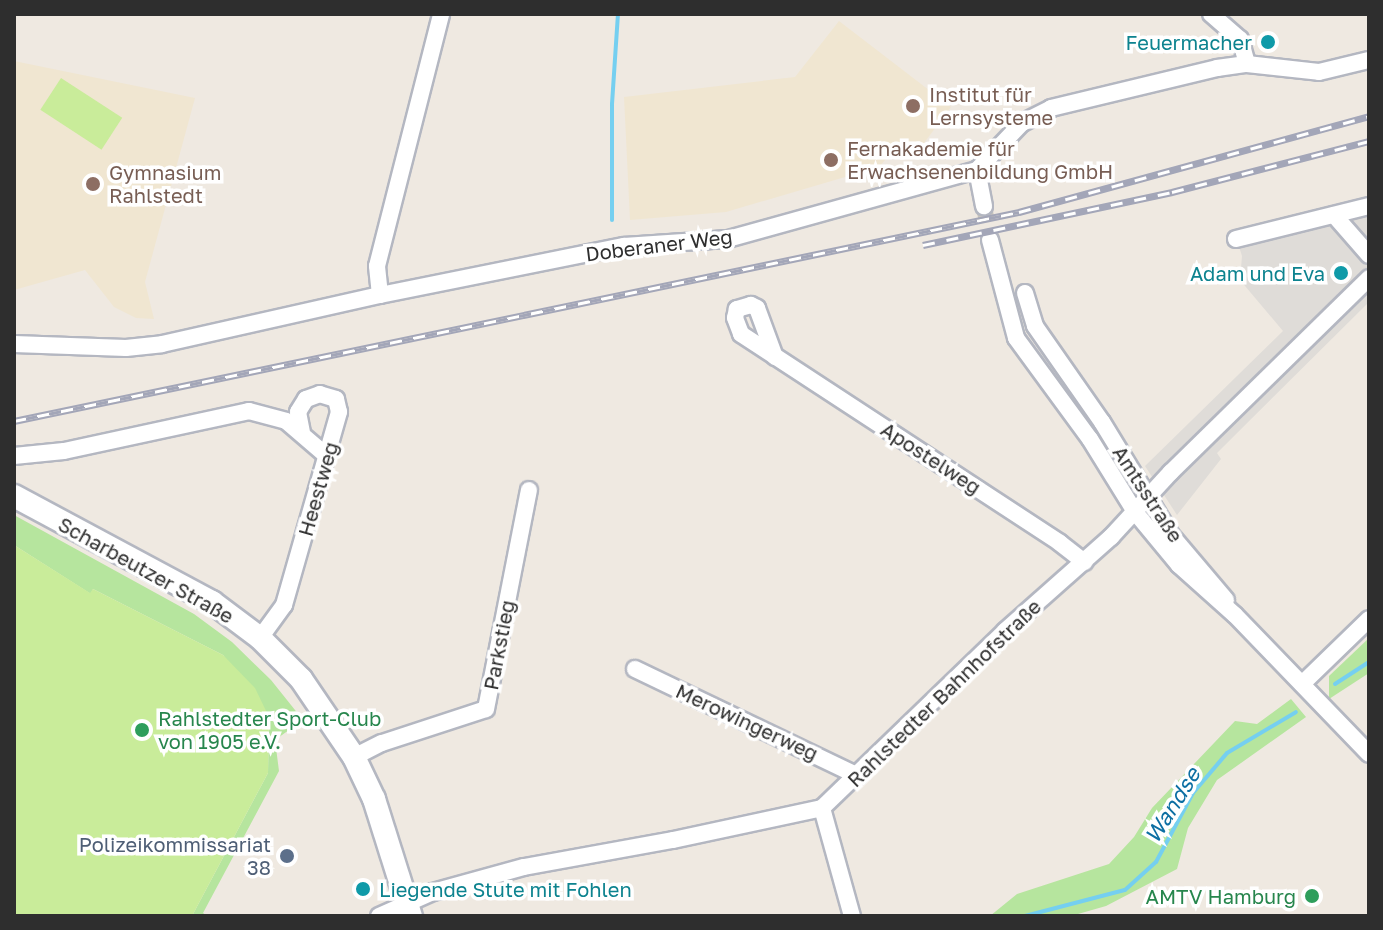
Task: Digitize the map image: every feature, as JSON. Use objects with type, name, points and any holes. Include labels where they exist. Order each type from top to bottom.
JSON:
[{"type":"main road","name":"Scharbeutzer Straße","points":[[14,496],[212,602],[260,638],[301,679],[354,757],[381,819],[409,909]]},
{"type":"street","points":[[380,295],[377,266],[441,14]]},
{"type":"street","points":[[1211,14],[1240,39],[1247,64]]},
{"type":"street","points":[[984,206],[977,170],[998,144],[1036,114],[1247,64],[1319,72],[1369,60]]},
{"type":"street","name":"Doberaner Weg","points":[[14,344],[126,348],[162,344],[380,295],[624,246],[728,239],[977,170]]},
{"type":"street","points":[[1236,239],[1369,206]]},
{"type":"street","points":[[1334,215],[1369,255]]},
{"type":"street","name":"Amtsstraße","points":[[990,240],[1011,327],[1051,387],[1086,418],[1135,512],[1179,565],[1235,615],[1369,754]]},
{"type":"street","name":"Rahlstedter Bahnhofstraße","points":[[379,916],[409,909],[524,867],[673,840],[822,808],[1005,631],[1084,562],[1369,278]]},
{"type":"street","points":[[1025,293],[1035,326],[1086,418]]},
{"type":"street","name":"Apostelweg","points":[[775,357],[1060,543],[1084,562]]},
{"type":"street","name":"Heestweg","points":[[260,638],[284,605],[339,412],[336,399],[320,394],[306,399],[298,412],[302,432]]},
{"type":"street","points":[[14,456],[64,451],[249,411],[271,415],[302,432],[327,456]]},
{"type":"street","name":"Amtsstraße","points":[[1086,418],[1102,422],[1153,492],[1171,535],[1217,586],[1235,615]]},
{"type":"street","name":"Parkstieg","points":[[354,757],[382,743],[486,709],[529,490]]},
{"type":"street","points":[[1302,684],[1369,619]]},
{"type":"street","name":"Merowingerweg","points":[[635,669],[858,776]]},
{"type":"street","points":[[822,808],[852,916]]},
{"type":"shaded area","points":[[839,21],[951,107],[918,151],[912,153],[899,144],[879,167],[726,212],[630,220],[624,97],[795,77]]},
{"type":"shaded area","name":"Gymnasium Rahlstedt","points":[[14,61],[195,98],[145,282],[154,319],[136,318],[114,307],[85,270],[14,290]]},
{"type":"shaded area","points":[[1369,203],[1369,302],[1217,453],[1221,459],[1177,515],[1145,466],[1283,331],[1240,280],[1242,256],[1236,237]]},
{"type":"green space","points":[[61,78],[122,118],[102,150],[40,110]]},
{"type":"green space","points":[[14,515],[194,614],[232,642],[271,680],[303,720],[275,740],[279,771],[203,913],[207,916],[192,916],[268,773],[269,717],[223,655],[93,589],[91,594],[14,545]]},
{"type":"green space","name":"Rahlstedter Sport-Club von 1905 e.V.","points":[[14,545],[90,593],[93,589],[223,655],[255,688],[269,717],[268,773],[192,916],[14,916]]},
{"type":"green space","points":[[1369,638],[1369,673],[1329,699],[1329,676]]},
{"type":"green space","points":[[1291,699],[1306,717],[1217,780],[1188,828],[1177,869],[1106,906],[1071,916],[990,916],[1017,894],[1109,864],[1134,837],[1152,808],[1235,721],[1257,724]]},
{"type":"waterway","points":[[612,220],[612,104],[618,14]]},
{"type":"waterway","name":"Wandse","points":[[1335,684],[1369,662]]},
{"type":"waterway","name":"Wandse","points":[[1025,916],[1125,890],[1156,862],[1193,793],[1227,753],[1296,712]]},
{"type":"tunnel","points":[[984,206],[990,240]]},
{"type":"railway","points":[[14,421],[1019,212],[1369,116]]},
{"type":"railway","points":[[923,245],[1172,192],[1369,141]]},
{"type":"place","name":"Feuermacher","points":[[1268,42]]},
{"type":"place","name":"Institut für Lernsysteme","points":[[913,106]]},
{"type":"place","name":"Fernakademie für Erwachsenenbildung GmbH","points":[[831,160]]},
{"type":"place","name":"Gymnasium Rahlstedt","points":[[93,184]]},
{"type":"place","name":"Adam und Eva","points":[[1341,273]]},
{"type":"place","name":"Rahlstedter Sport-Club von 1905 e.V.","points":[[142,730]]},
{"type":"place","name":"Polizeikommissariat 38","points":[[287,856]]},
{"type":"place","name":"Liegende Stute mit Fohlen","points":[[363,889]]},
{"type":"place","name":"AMTV Hamburg","points":[[1312,896]]}]
